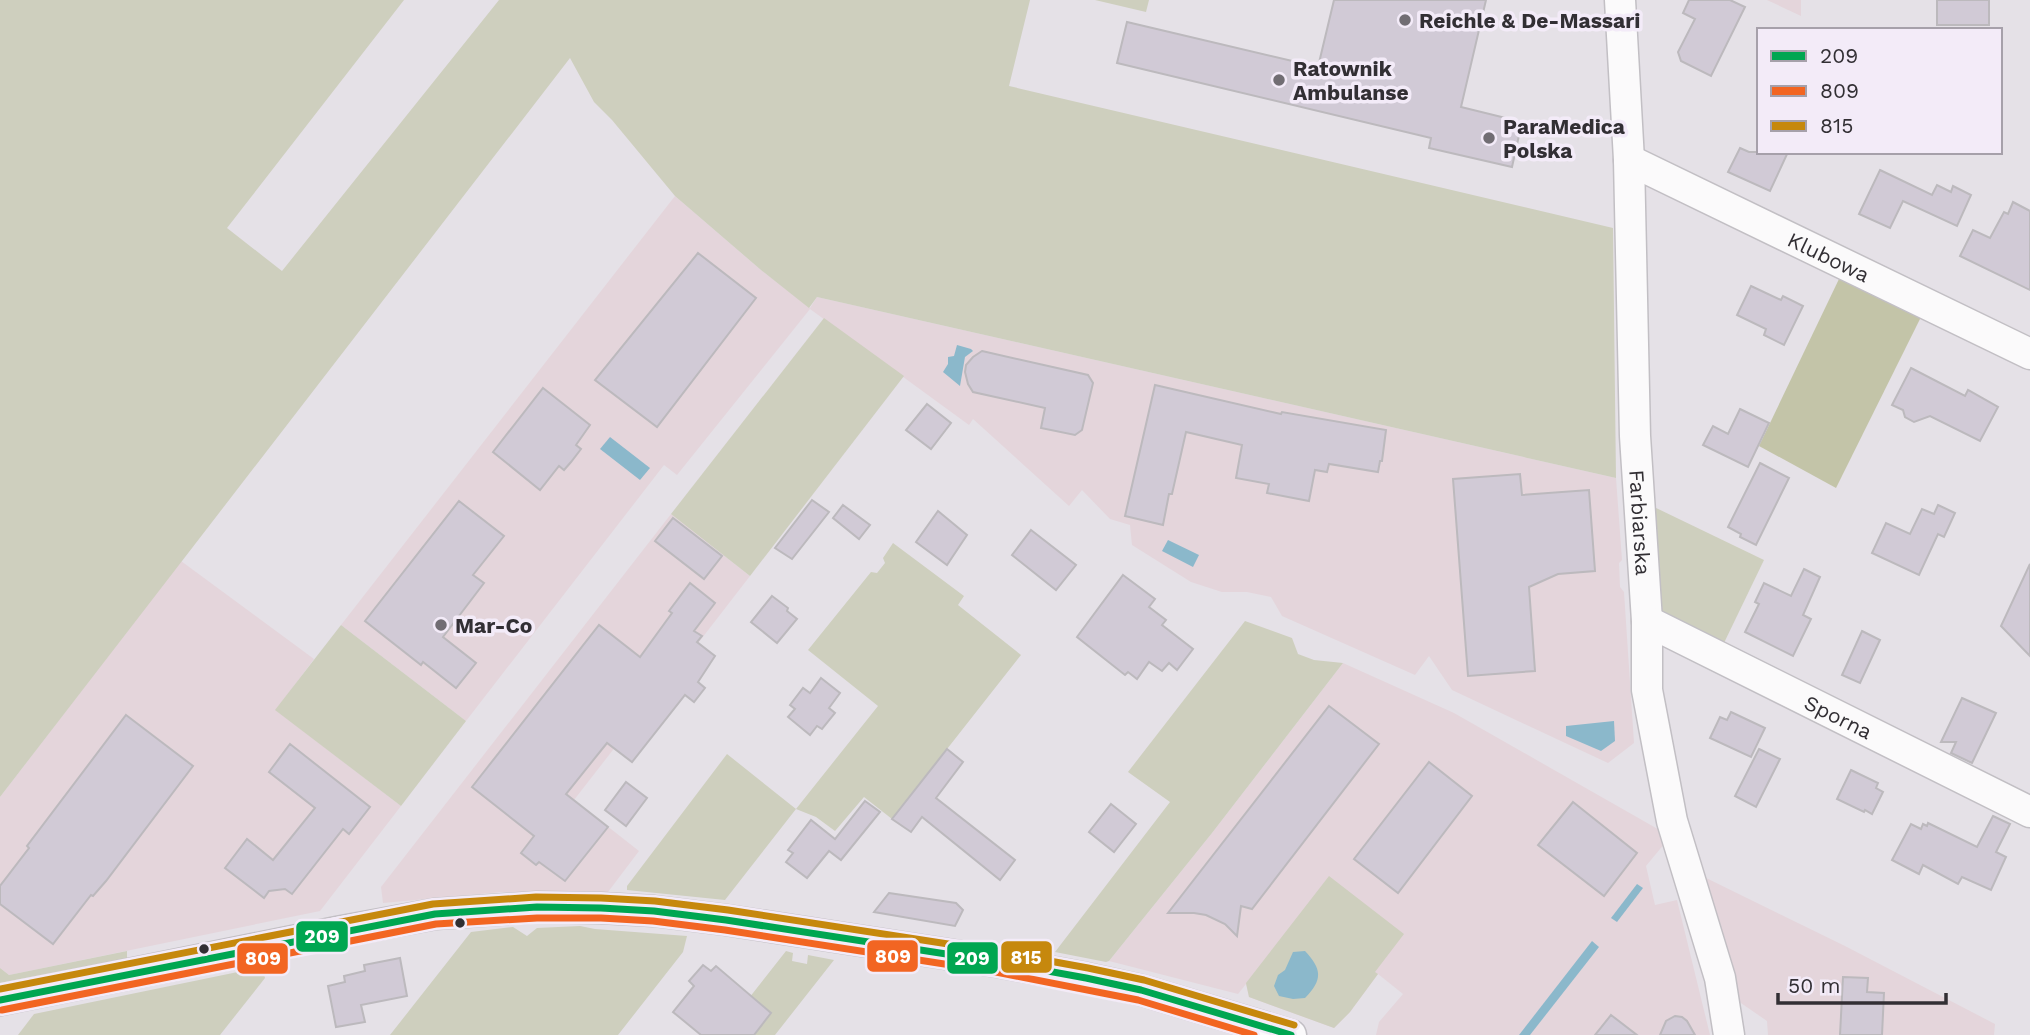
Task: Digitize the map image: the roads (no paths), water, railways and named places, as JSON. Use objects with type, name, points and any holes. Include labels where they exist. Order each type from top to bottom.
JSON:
[{"type":"street","name":"Farbiarska","points":[[1620,0],[1629,160],[1635,436],[1647,621],[1647,690],[1670,808],[1720,978],[1729,1035]]},
{"type":"street","name":"Klubowa","points":[[1629,160],[2030,354]]},
{"type":"street","name":"Sporna","points":[[1647,621],[2030,812]]},
{"type":"street","points":[[0,1000],[435,914],[537,907],[601,908],[726,920],[1086,978],[1177,1000],[1291,1035]]},
{"type":"water","points":[[957,345],[973,351],[965,357],[960,386],[943,372],[948,364],[948,357],[954,356]]},
{"type":"water","points":[[610,437],[650,468],[640,480],[600,449]]},
{"type":"water","points":[[1168,540],[1199,555],[1193,567],[1162,551]]},
{"type":"water","points":[[1614,721],[1615,741],[1601,751],[1566,736],[1566,726]]},
{"type":"water","points":[[1637,884],[1643,888],[1617,922],[1611,918]]},
{"type":"water","points":[[1592,941],[1599,947],[1530,1035],[1519,1035]]},
{"type":"water","points":[[1305,951],[1317,969],[1315,986],[1305,998],[1279,996],[1274,986],[1278,975],[1285,970],[1293,952]]},
{"type":"place","name":"Reichle & De-Massari","points":[[1405,20]]},
{"type":"place","name":"Ratownik Ambulanse","points":[[1279,80]]},
{"type":"place","name":"ParaMedica Polska","points":[[1489,138]]},
{"type":"place","name":"Mar-Co","points":[[441,625]]}]
